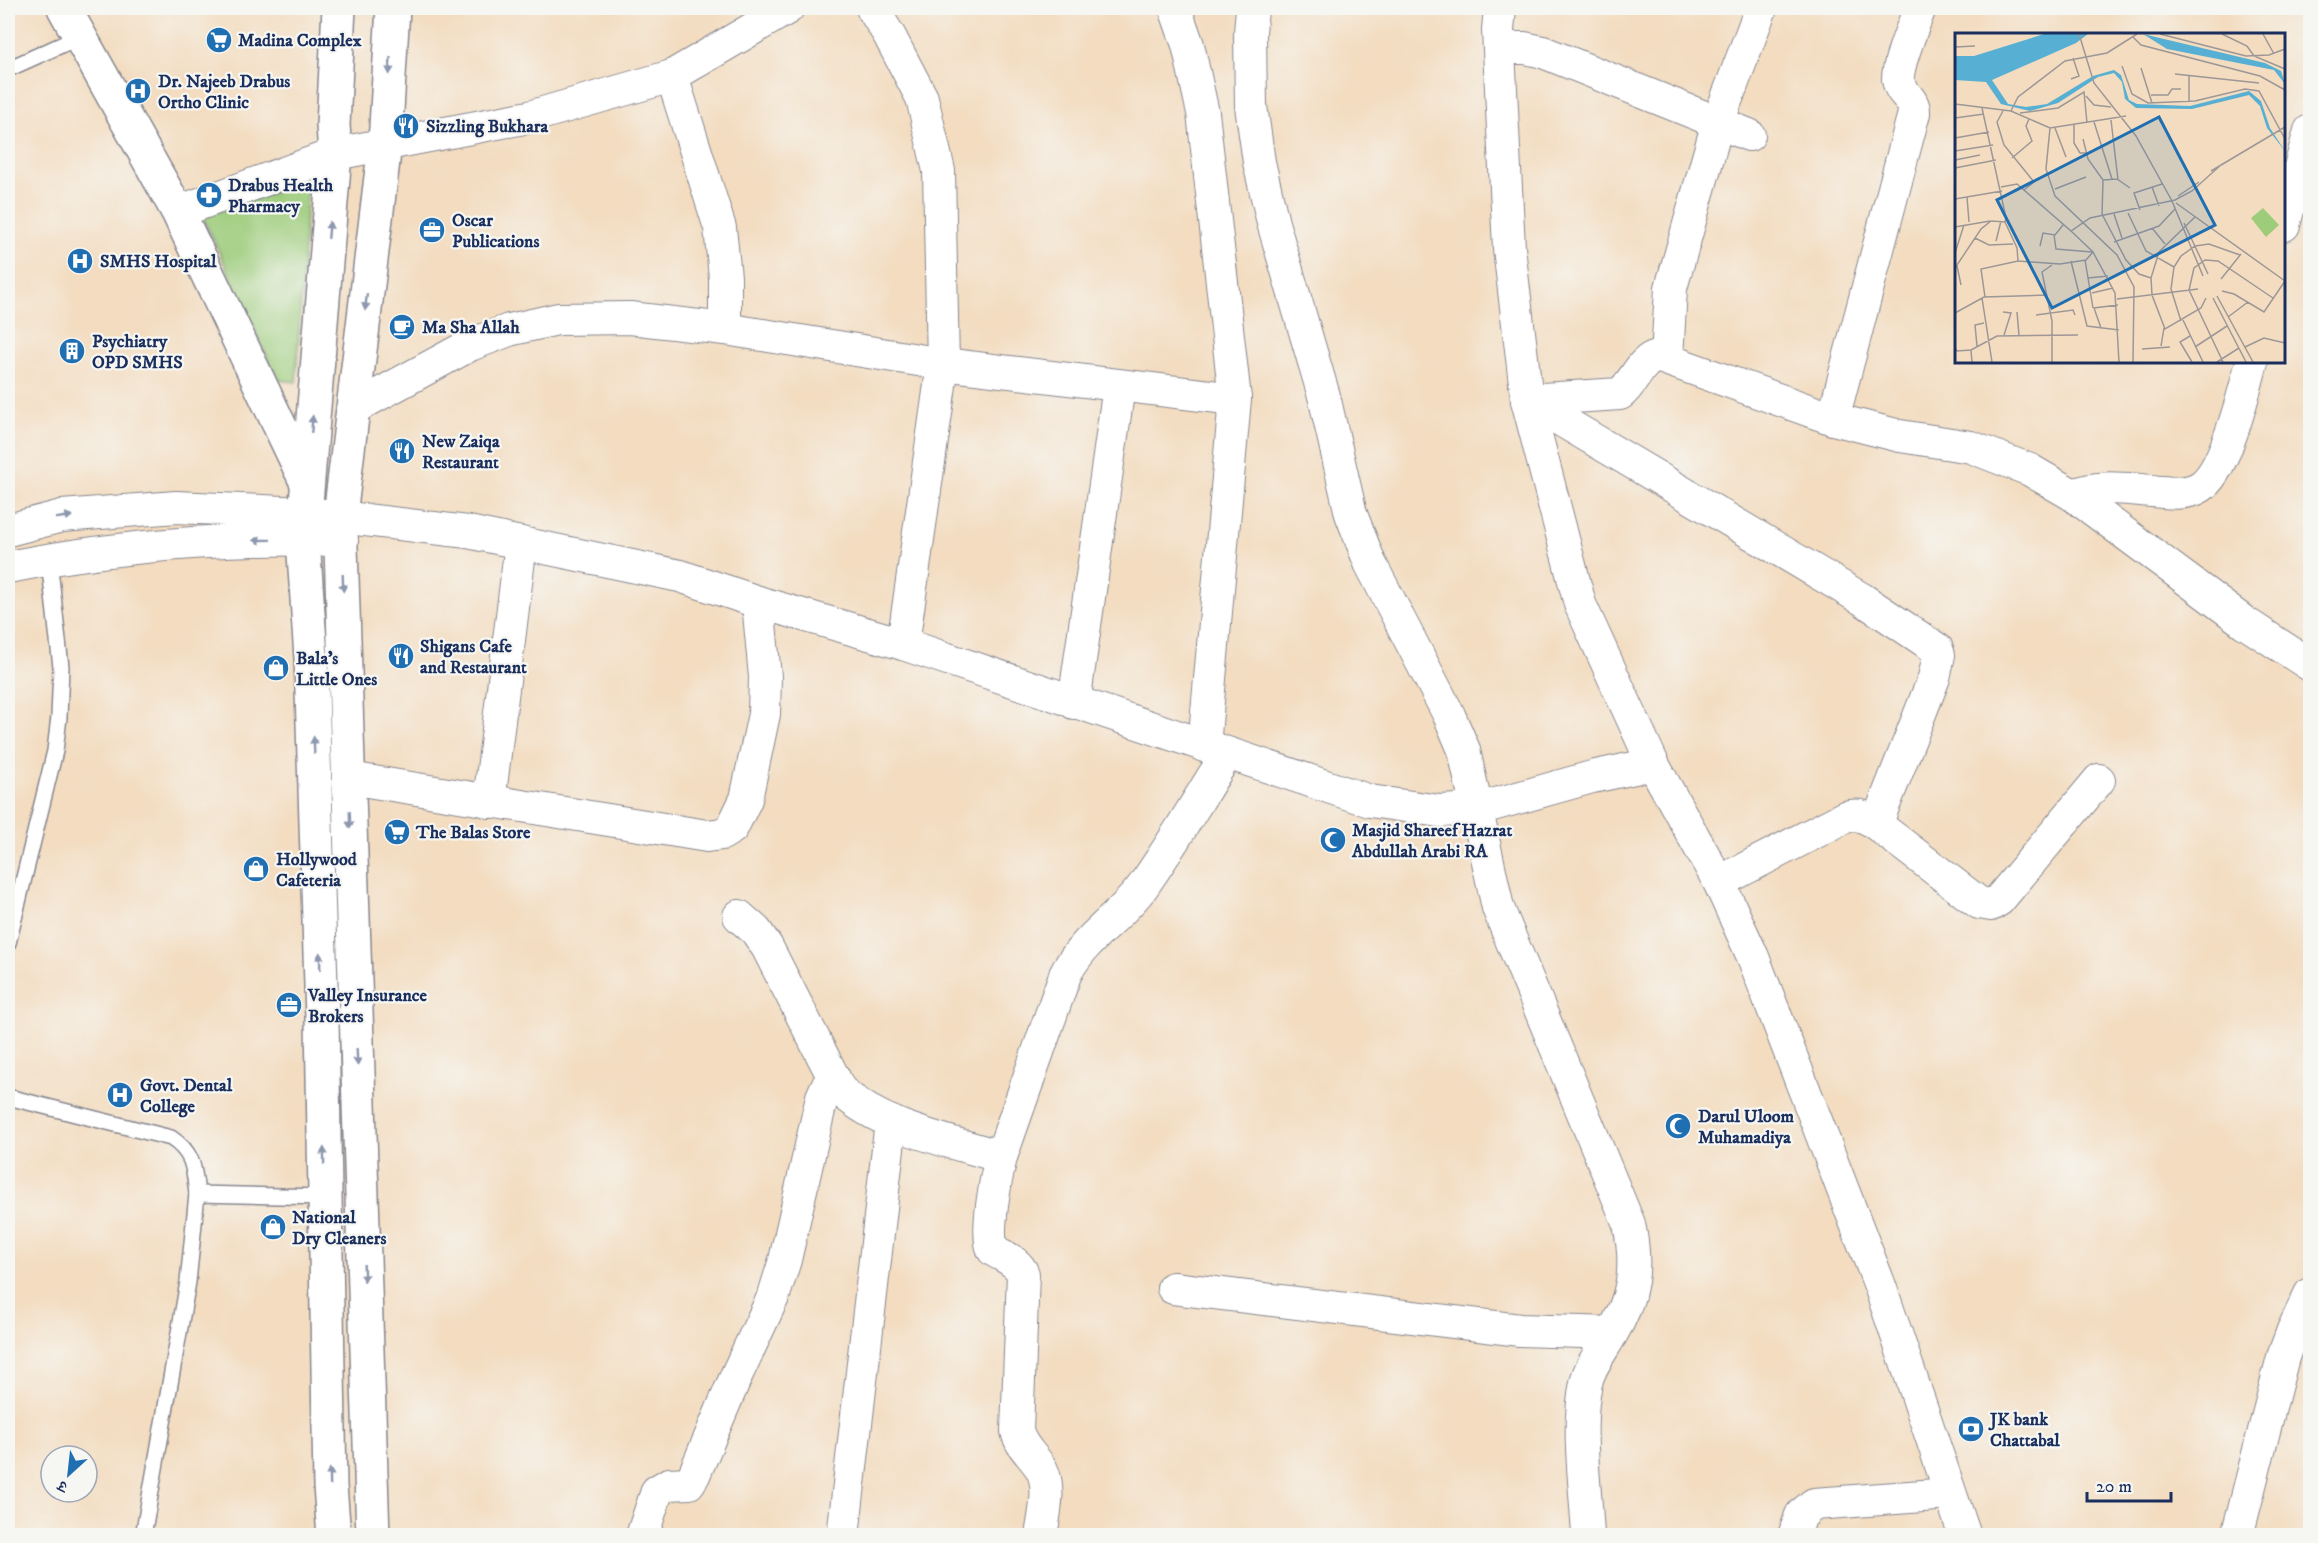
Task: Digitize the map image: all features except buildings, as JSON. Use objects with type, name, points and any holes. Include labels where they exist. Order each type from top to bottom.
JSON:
[{"type":"main road","points":[[64,8],[178,212],[305,512]]},
{"type":"main road","points":[[334,1536],[330,1486],[322,1018],[305,512],[336,154],[333,124],[339,8]]},
{"type":"main road","points":[[373,1536],[341,528],[352,410],[385,144],[393,8]]},
{"type":"street","points":[[178,212],[336,154],[529,117],[672,76],[788,8]]},
{"type":"street","points":[[872,8],[890,35],[922,98],[939,171],[943,364],[903,644]]},
{"type":"street","points":[[1041,1536],[1045,1478],[1037,1463],[1022,1446],[1017,1431],[1024,1279],[1021,1267],[993,1250],[990,1238],[996,1179],[1001,1157],[1072,959],[1087,941],[1126,907],[1143,886],[1216,750],[1235,399],[1203,113],[1188,45],[1175,8]]},
{"type":"street","points":[[1251,8],[1251,106],[1259,162],[1273,223],[1324,396],[1351,514],[1370,563],[1449,715],[1491,805],[1498,908],[1629,1224],[1634,1250],[1634,1276],[1627,1305],[1595,1360],[1586,1382],[1582,1408],[1588,1536]]},
{"type":"street","points":[[1500,8],[1499,48],[1509,248],[1527,400],[1580,604],[1653,764],[1719,882],[1753,957],[1880,1286],[1965,1536]]},
{"type":"street","points":[[1667,358],[1671,288],[1718,122],[1761,8]]},
{"type":"street","points":[[1833,419],[1914,113],[1915,107],[1898,80],[1906,45],[1920,8]]},
{"type":"street","points":[[1499,48],[1525,48],[1543,52],[1749,135]]},
{"type":"street","points":[[672,76],[720,228],[725,277],[724,329]]},
{"type":"street","points":[[2285,221],[2303,185],[2310,131]]},
{"type":"street","points":[[352,410],[470,345],[509,330],[558,319],[630,318],[724,329],[943,364],[1235,399]]},
{"type":"street","points":[[1527,400],[1620,394],[1629,387],[1649,358],[1657,356],[1833,419],[1899,436],[1971,447],[2030,470],[2073,495],[2244,622],[2310,665]]},
{"type":"street","points":[[2073,495],[2100,487],[2182,492],[2199,488],[2211,477],[2220,460],[2237,417],[2252,363]]},
{"type":"street","points":[[1074,703],[1119,386]]},
{"type":"street","points":[[1527,400],[1862,599],[1937,649],[1939,655],[1934,678],[1880,815],[1872,820]]},
{"type":"street","points":[[9,524],[62,516],[176,507],[305,512],[341,528],[468,532],[680,576],[758,602],[903,644],[1370,801],[1440,811],[1491,805],[1592,777],[1653,764]]},
{"type":"street","points":[[25,564],[150,547],[227,541],[305,512]]},
{"type":"street","points":[[489,802],[521,543]]},
{"type":"street","points":[[349,778],[707,836],[722,834],[732,828],[747,799],[764,714],[765,677],[758,602]]},
{"type":"street","points":[[1719,882],[1845,817],[1862,816],[1872,820],[1978,903],[1991,904],[1999,900],[2099,780]]},
{"type":"street","points":[[739,916],[756,931],[768,947],[840,1090],[855,1102],[891,1122],[1001,1157]]},
{"type":"street","points":[[642,1536],[657,1491],[669,1484],[689,1483],[694,1475],[774,1295],[785,1260],[822,1097],[834,1078]]},
{"type":"street","points":[[843,1536],[891,1122]]},
{"type":"street","points":[[1173,1288],[1520,1330],[1612,1333]]},
{"type":"street","points":[[2236,1536],[2283,1357],[2310,1294]]},
{"type":"street","points":[[1794,1536],[1801,1515],[1814,1504],[1950,1494]]},
{"type":"lane","points":[[8,69],[79,37]]},
{"type":"lane","points":[[8,943],[55,751],[61,667],[9,524]]},
{"type":"lane","points":[[8,1097],[171,1138],[182,1146],[194,1167],[197,1194],[188,1282],[143,1536]]},
{"type":"lane","points":[[197,1194],[325,1197]]},
{"type":"green space","points":[[308,180],[296,382],[278,380],[203,217]]},
{"type":"place","name":"Madina Complex","points":[[219,40]]},
{"type":"place","name":"Dr. Najeeb Drabus Ortho Clinic","points":[[138,91]]},
{"type":"place","name":"Sizzling Bukhara","points":[[406,126]]},
{"type":"place","name":"Drabus Health Pharmacy","points":[[209,195]]},
{"type":"place","name":"Oscar Publications","points":[[432,230]]},
{"type":"place","name":"SMHS Hospital","points":[[80,261]]},
{"type":"place","name":"Ma Sha Allah","points":[[402,327]]},
{"type":"place","name":"Psychiatry OPD SMHS","points":[[72,351]]},
{"type":"place","name":"New Zaiqa Restaurant","points":[[402,451]]},
{"type":"place","name":"Shigans Cafe and Restaurant","points":[[401,656]]},
{"type":"place","name":"Bala's Little Ones","points":[[276,668]]},
{"type":"place","name":"The Balas Store","points":[[397,832]]},
{"type":"place","name":"Masjid Shareef Hazrat Abdullah Arabi RA","points":[[1333,840]]},
{"type":"place","name":"Hollywood Cafeteria","points":[[256,869]]},
{"type":"place","name":"Valley Insurance Brokers","points":[[289,1005]]},
{"type":"place","name":"Govt. Dental College","points":[[120,1095]]},
{"type":"place","name":"Darul Uloom Muhamadiya","points":[[1678,1126]]},
{"type":"place","name":"National Dry Cleaners","points":[[273,1227]]},
{"type":"place","name":"JK bank Chattabal","points":[[1971,1429]]}]
